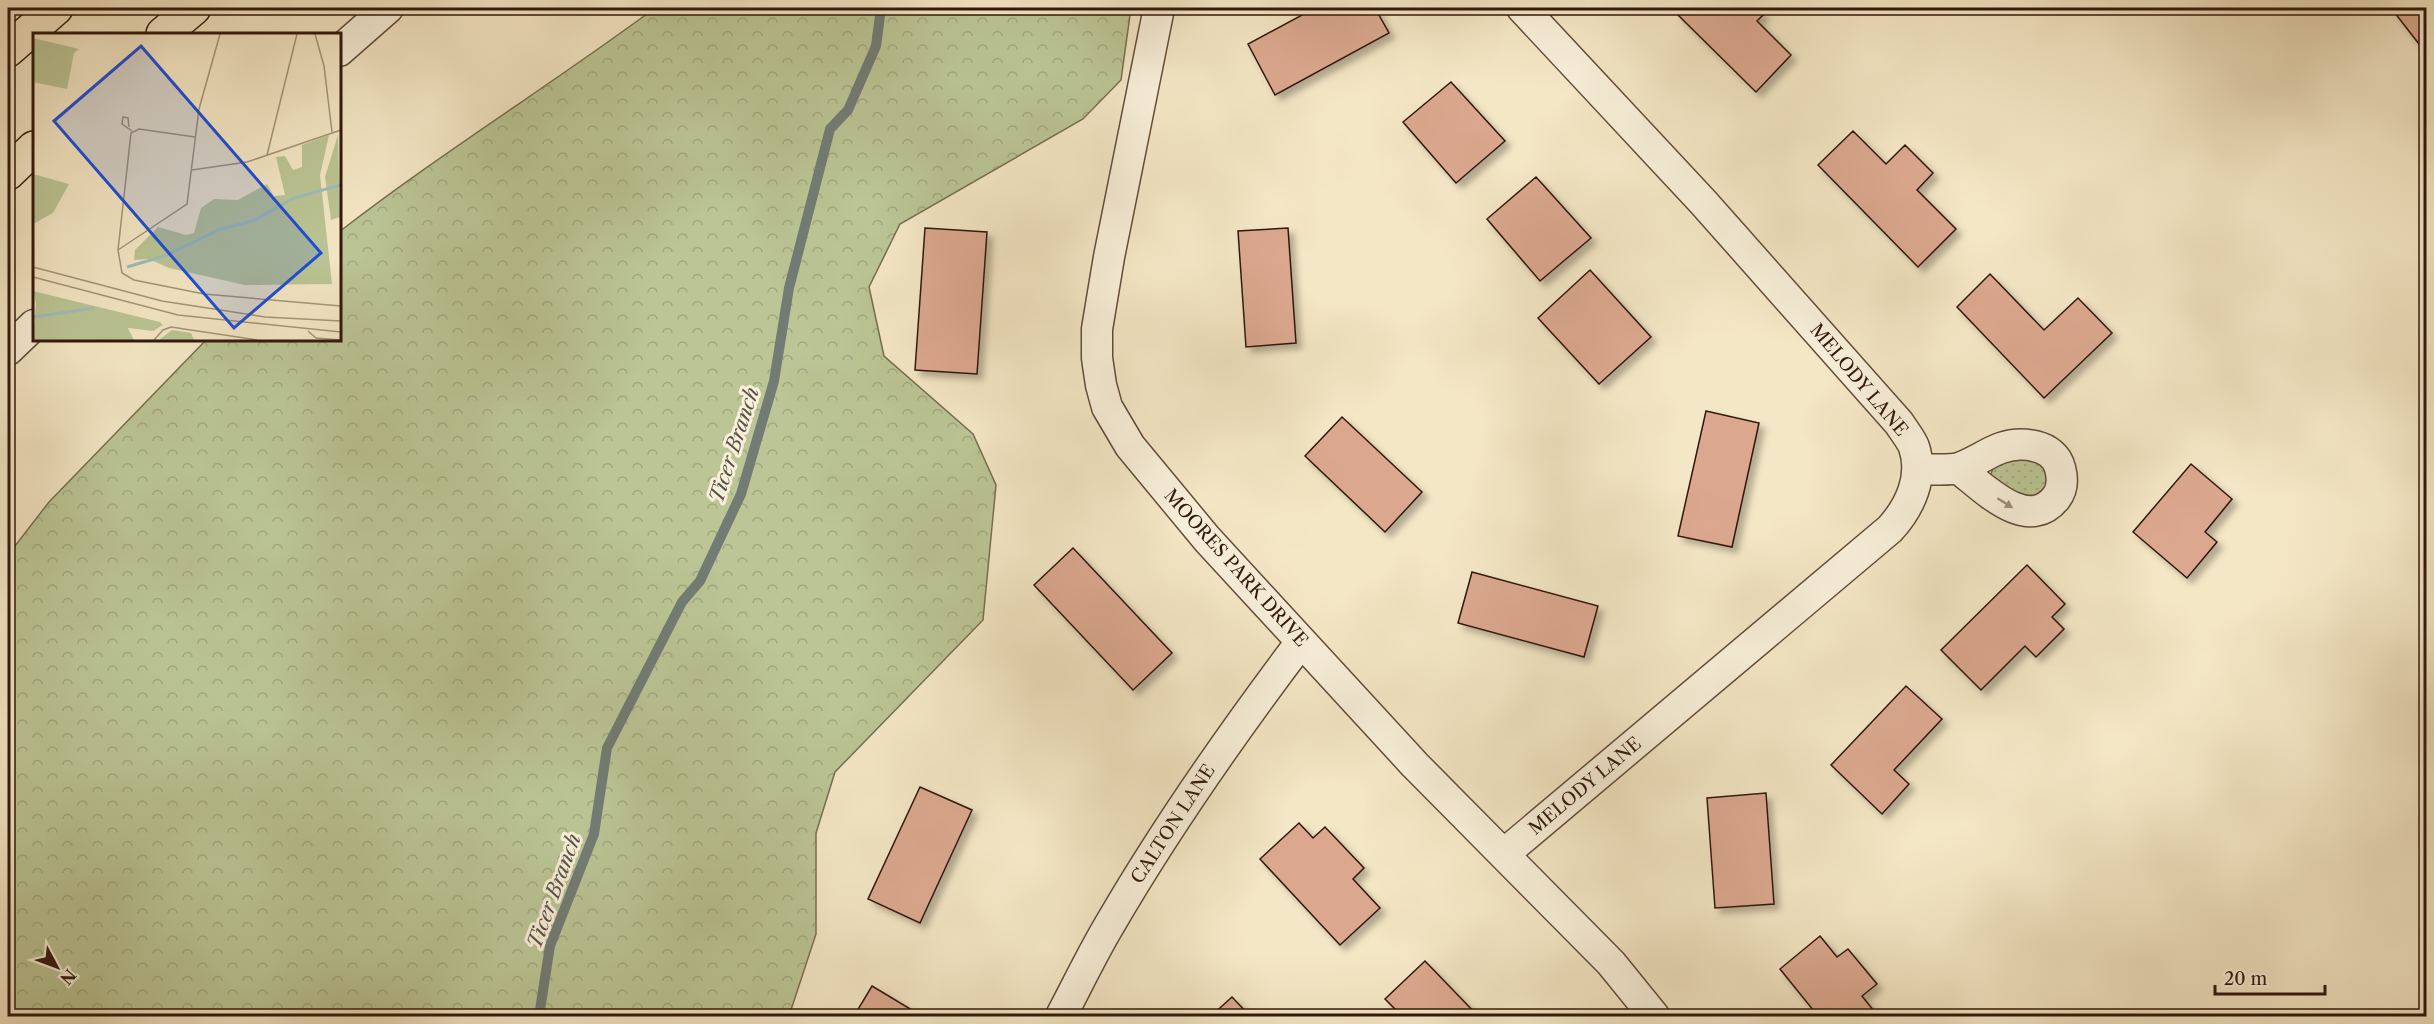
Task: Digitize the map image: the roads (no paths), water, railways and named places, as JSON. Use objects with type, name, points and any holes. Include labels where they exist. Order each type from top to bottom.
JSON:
[{"type":"highway","points":[[8,50],[56,8]]},
{"type":"highway","points":[[164,33],[194,8]]},
{"type":"highway","points":[[8,173],[33,149]]},
{"type":"street","points":[[340,50],[388,8]]},
{"type":"street","name":"MOORES PARK DRIVE","points":[[1159,8],[1107,267],[1097,329],[1097,358],[1107,406],[1130,446],[1207,539],[1415,765],[1611,963],[1654,1017]]},
{"type":"street","name":"MELODY LANE","points":[[1504,854],[1890,528],[1900,517],[1915,489],[1918,469],[1914,447],[1899,423],[1703,202],[1522,8]]},
{"type":"street","points":[[8,350],[33,326]]},
{"type":"street","points":[[1918,469],[1958,468]]},
{"type":"street","name":"CALTON LANE","points":[[1061,1017],[1109,925],[1164,835],[1257,700],[1301,642]]},
{"type":"waterway","name":"Ticer Branch","points":[[539,1016],[550,946],[594,834],[607,748],[682,602],[700,581],[741,494],[774,381],[789,288],[830,129],[848,110],[876,46],[881,8]]}]
